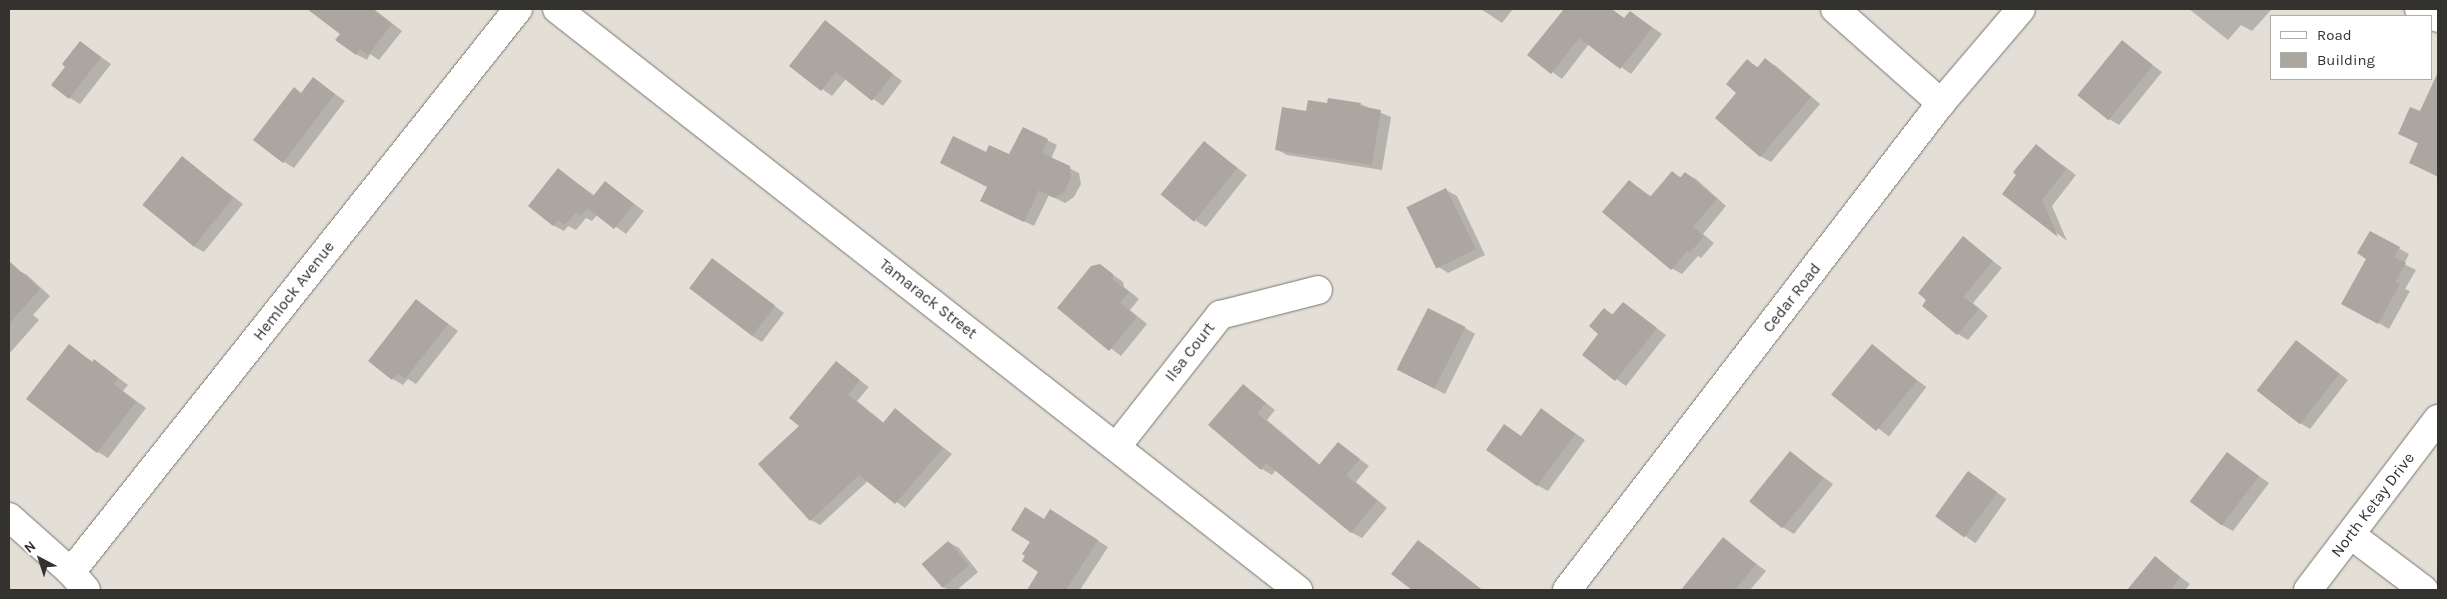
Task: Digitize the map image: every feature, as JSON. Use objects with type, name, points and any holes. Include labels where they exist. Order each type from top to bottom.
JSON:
[{"type":"street","name":"Hemlock Avenue","points":[[79,581],[518,9]]},
{"type":"street","name":"Tamarack Street","points":[[557,9],[1117,446],[1298,590]]},
{"type":"street","points":[[1835,9],[1941,103]]},
{"type":"street","name":"Cedar Road","points":[[1567,590],[1941,103],[2021,9]]},
{"type":"street","points":[[2419,9],[2432,15]]},
{"type":"street","name":"Ilsa Court","points":[[1117,446],[1220,315],[1318,290]]},
{"type":"street","name":"North Ketay Drive","points":[[2308,590],[2438,419]]},
{"type":"street","points":[[9,517],[79,581]]},
{"type":"street","points":[[2351,534],[2424,590]]},
{"type":"building","points":[[307,9],[372,9],[392,24],[368,55],[360,49],[356,55],[335,40],[340,34]]},
{"type":"building","points":[[1564,9],[1611,9],[1624,18],[1630,11],[1652,28],[1620,69],[1579,38],[1551,74],[1527,55]]},
{"type":"building","points":[[825,20],[893,74],[872,101],[836,72],[821,91],[789,66]]},
{"type":"building","points":[[2122,40],[2153,65],[2108,120],[2077,95]]},
{"type":"building","points":[[80,41],[101,57],[69,99],[51,85],[65,67],[62,64]]},
{"type":"building","points":[[1765,58],[1811,97],[1760,157],[1715,118],[1736,93],[1726,84],[1747,59],[1757,68]]},
{"type":"building","points":[[2438,72],[2438,176],[2409,163],[2418,143],[2398,134],[2410,107],[2420,111]]},
{"type":"building","points":[[313,77],[335,94],[283,163],[253,140],[294,87],[301,93]]},
{"type":"building","points":[[1328,98],[1361,103],[1360,106],[1381,110],[1372,165],[1275,150],[1282,107],[1306,111],[1308,100],[1327,103]]},
{"type":"building","points":[[1023,127],[1048,139],[1042,153],[1070,166],[1071,178],[1064,192],[1054,198],[1039,190],[1024,222],[980,201],[987,187],[940,163],[953,136],[986,152],[989,145],[1009,154]]},
{"type":"building","points":[[1204,141],[1237,168],[1194,222],[1161,195]]},
{"type":"building","points":[[2036,144],[2066,169],[2042,200],[2058,237],[2002,194],[2016,175],[2013,172]]},
{"type":"building","points":[[182,156],[233,198],[194,246],[142,205]]},
{"type":"building","points":[[558,168],[593,196],[605,181],[634,204],[614,229],[587,208],[581,216],[576,212],[565,225],[558,220],[553,226],[528,206]]},
{"type":"building","points":[[1672,171],[1680,178],[1685,172],[1717,199],[1693,227],[1704,236],[1690,253],[1687,251],[1671,270],[1602,212],[1629,180],[1650,197]]},
{"type":"building","points":[[1446,188],[1476,249],[1436,268],[1406,207]]},
{"type":"building","points":[[2370,231],[2400,247],[2394,257],[2406,263],[2395,282],[2400,284],[2378,324],[2341,304],[2366,259],[2357,253]]},
{"type":"building","points":[[1963,236],[1993,261],[1963,297],[1979,309],[1957,335],[1922,306],[1926,300],[1918,293]]},
{"type":"building","points":[[712,258],[775,306],[752,336],[689,288]]},
{"type":"building","points":[[9,261],[40,289],[9,324]]},
{"type":"building","points":[[1100,264],[1113,274],[1113,280],[1129,292],[1120,303],[1137,317],[1109,351],[1057,308],[1091,266]]},
{"type":"building","points":[[416,299],[448,324],[405,379],[398,373],[392,380],[368,361]]},
{"type":"building","points":[[1623,302],[1657,328],[1615,381],[1582,355],[1598,334],[1589,326],[1604,308],[1612,315]]},
{"type":"building","points":[[1428,308],[1465,327],[1434,389],[1397,369]]},
{"type":"building","points":[[2296,340],[2339,374],[2300,424],[2257,390]]},
{"type":"building","points":[[69,344],[92,362],[94,359],[118,378],[114,384],[136,402],[97,453],[26,399]]},
{"type":"building","points":[[1872,344],[1917,381],[1876,431],[1831,395]]},
{"type":"building","points":[[836,361],[860,380],[848,395],[883,423],[895,408],[943,448],[895,504],[859,475],[810,521],[758,464],[799,426],[789,418]]},
{"type":"building","points":[[1243,384],[1266,403],[1257,413],[1319,465],[1338,442],[1360,459],[1346,475],[1377,501],[1351,533],[1266,463],[1261,470],[1208,425]]},
{"type":"building","points":[[1541,408],[1575,434],[1537,486],[1486,450],[1504,424],[1521,436]]},
{"type":"building","points":[[1790,451],[1823,478],[1783,529],[1749,502]]},
{"type":"building","points":[[2227,452],[2259,476],[2222,526],[2190,502]]},
{"type":"building","points":[[1968,471],[1997,492],[1964,537],[1935,516]]},
{"type":"building","points":[[1025,507],[1044,519],[1050,509],[1098,540],[1066,590],[1027,590],[1038,572],[1022,561],[1025,556],[1022,554],[1030,542],[1011,530]]},
{"type":"building","points":[[1723,537],[1756,564],[1735,590],[1681,590]]},
{"type":"building","points":[[1418,540],[1482,590],[1412,590],[1391,574]]},
{"type":"building","points":[[948,541],[969,565],[943,588],[922,564]]},
{"type":"building","points":[[2155,556],[2180,577],[2170,590],[2127,590]]}]
